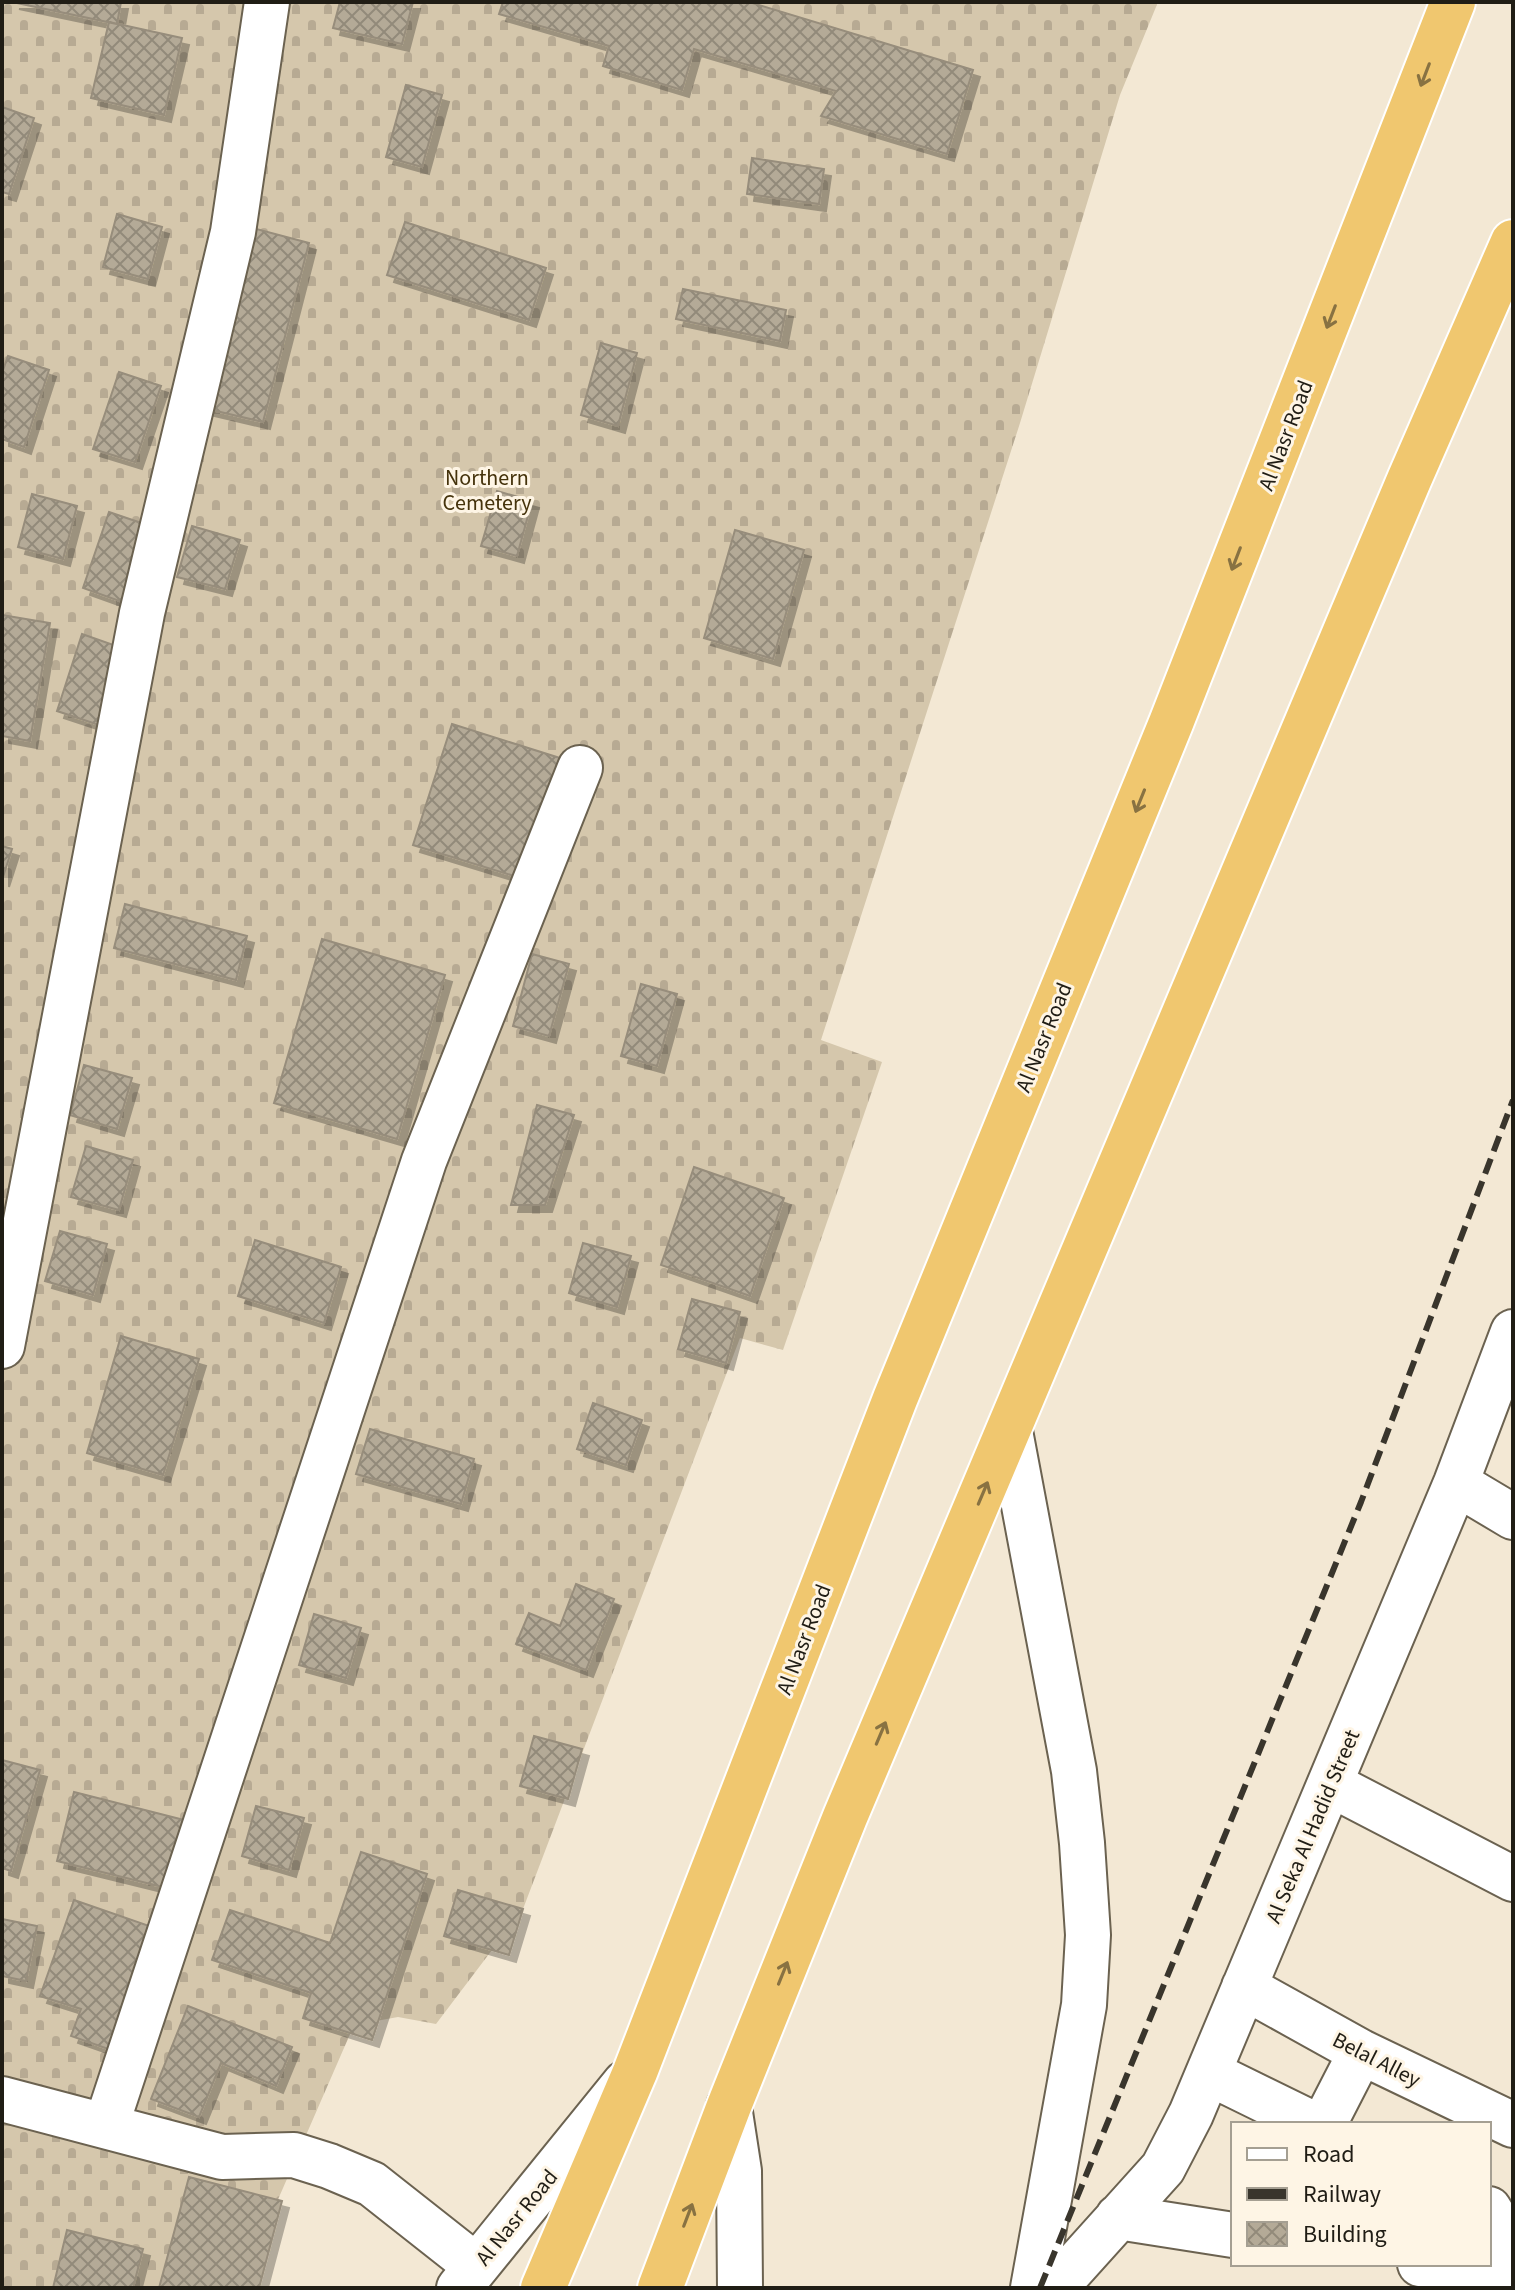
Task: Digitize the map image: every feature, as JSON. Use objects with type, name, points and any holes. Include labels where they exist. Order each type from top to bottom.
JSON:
[{"type":"highway","name":"Al Nasr Road","points":[[543,2288],[635,2072],[895,1399],[1171,723],[1453,2]]},
{"type":"highway","points":[[660,2288],[845,1817],[1409,480],[1513,242]]},
{"type":"street","points":[[2,1346],[142,613],[233,232],[267,2]]},
{"type":"street","points":[[106,2126],[424,1161],[580,768]]},
{"type":"street","name":"Al Seka Al Hadid Street","points":[[1055,2288],[1163,2168],[1191,2114],[1456,1483],[1513,1332]]},
{"type":"street","points":[[1010,1431],[1074,1771],[1088,1935],[1084,2005],[1033,2288]]},
{"type":"street","points":[[1456,1483],[1513,1517]]},
{"type":"street","points":[[1330,1784],[1513,1879]]},
{"type":"street","name":"Belal Alley","points":[[1244,1987],[1361,2052],[1513,2125]]},
{"type":"street","points":[[1325,2122],[1361,2052]]},
{"type":"street","name":"Al Nasr Road","points":[[467,2277],[635,2072]]},
{"type":"street","points":[[1209,2073],[1309,2122]]},
{"type":"street","points":[[2,2099],[222,2157],[294,2155],[329,2166],[372,2184],[467,2277]]},
{"type":"street","points":[[729,2106],[739,2171],[740,2288]]},
{"type":"street","points":[[1433,2266],[1513,2278],[1498,2224],[1491,2212]]},
{"type":"street","points":[[1118,2217],[1231,2235]]},
{"type":"green space","name":"Northern Cemetery","points":[[2,2],[1158,2],[1120,95],[1020,423],[821,1040],[882,1062],[783,1350],[740,1338],[523,1909],[436,2024],[398,2017],[354,2025],[273,2211],[249,2288],[2,2288]]},
{"type":"building","points":[[12,2],[121,2],[117,24]]},
{"type":"building","points":[[340,2],[413,2],[402,44],[333,28]]},
{"type":"building","points":[[503,2],[749,2],[973,70],[947,154],[821,116],[836,91],[694,49],[682,90],[603,66],[609,46],[499,14]]},
{"type":"building","points":[[109,22],[182,38],[164,115],[91,98]]},
{"type":"building","points":[[406,85],[442,95],[422,167],[386,157]]},
{"type":"building","points":[[2,107],[34,118],[9,194],[2,192]]},
{"type":"building","points":[[752,158],[824,169],[819,204],[747,194]]},
{"type":"building","points":[[117,214],[162,227],[148,279],[103,267]]},
{"type":"building","points":[[405,222],[546,268],[529,320],[387,275]]},
{"type":"building","points":[[245,226],[309,243],[263,422],[199,407]]},
{"type":"building","points":[[683,289],[786,310],[780,341],[676,319]]},
{"type":"building","points":[[601,343],[637,353],[618,426],[581,415]]},
{"type":"building","points":[[8,356],[49,370],[24,447],[2,439],[2,373]]},
{"type":"building","points":[[119,372],[161,386],[135,462],[93,449]]},
{"type":"building","points":[[497,491],[532,501],[517,556],[481,546]]},
{"type":"building","points":[[32,494],[77,506],[63,559],[18,547]]},
{"type":"building","points":[[109,512],[150,526],[125,603],[83,588]]},
{"type":"building","points":[[192,526],[240,540],[225,589],[177,577]]},
{"type":"building","points":[[735,530],[804,550],[773,659],[704,638]]},
{"type":"building","points":[[2,615],[50,623],[30,741],[2,736]]},
{"type":"building","points":[[82,634],[125,649],[99,725],[57,711]]},
{"type":"building","points":[[452,724],[563,759],[524,879],[413,845]]},
{"type":"building","points":[[2,846],[12,849],[2,880]]},
{"type":"building","points":[[125,904],[247,936],[236,980],[114,948]]},
{"type":"building","points":[[322,939],[445,975],[397,1139],[274,1103]]},
{"type":"building","points":[[532,954],[569,964],[549,1036],[513,1026]]},
{"type":"building","points":[[641,984],[677,994],[657,1066],[621,1056]]},
{"type":"building","points":[[84,1065],[132,1078],[117,1129],[70,1115]]},
{"type":"building","points":[[537,1105],[574,1115],[545,1205],[511,1205]]},
{"type":"building","points":[[86,1146],[133,1160],[119,1210],[71,1197]]},
{"type":"building","points":[[694,1167],[784,1198],[750,1296],[661,1265]]},
{"type":"building","points":[[60,1231],[107,1244],[93,1295],[45,1281]]},
{"type":"building","points":[[255,1240],[341,1267],[324,1323],[238,1296]]},
{"type":"building","points":[[583,1243],[631,1256],[617,1307],[569,1293]]},
{"type":"building","points":[[692,1299],[740,1312],[726,1363],[678,1349]]},
{"type":"building","points":[[121,1336],[199,1359],[163,1475],[87,1453]]},
{"type":"building","points":[[593,1403],[642,1420],[626,1465],[577,1449]]},
{"type":"building","points":[[370,1429],[474,1459],[461,1504],[356,1474]]},
{"type":"building","points":[[576,1584],[614,1599],[586,1670],[516,1644],[529,1613],[560,1626]]},
{"type":"building","points":[[314,1614],[361,1628],[346,1678],[299,1665]]},
{"type":"building","points":[[534,1736],[582,1749],[568,1799],[520,1786]]},
{"type":"building","points":[[2,1760],[40,1770],[11,1871],[2,1868]]},
{"type":"building","points":[[74,1792],[188,1821],[171,1889],[57,1861]]},
{"type":"building","points":[[256,1806],[304,1818],[289,1870],[242,1856]]},
{"type":"building","points":[[361,1852],[427,1874],[372,2040],[303,2018],[311,1993],[212,1960],[230,1910],[330,1943]]},
{"type":"building","points":[[458,1890],[523,1909],[509,1955],[444,1936]]},
{"type":"building","points":[[74,1900],[158,1929],[114,2051],[71,2036],[81,2009],[40,1996]]},
{"type":"building","points":[[2,1919],[37,1926],[26,1981],[2,1976]]},
{"type":"building","points":[[188,2006],[292,2047],[276,2086],[221,2063],[199,2117],[151,2099]]},
{"type":"building","points":[[189,2177],[282,2201],[259,2288],[159,2288]]},
{"type":"building","points":[[67,2230],[143,2249],[133,2288],[53,2288]]},
{"type":"railway","points":[[1040,2288],[1361,1502],[1513,1100]]}]
